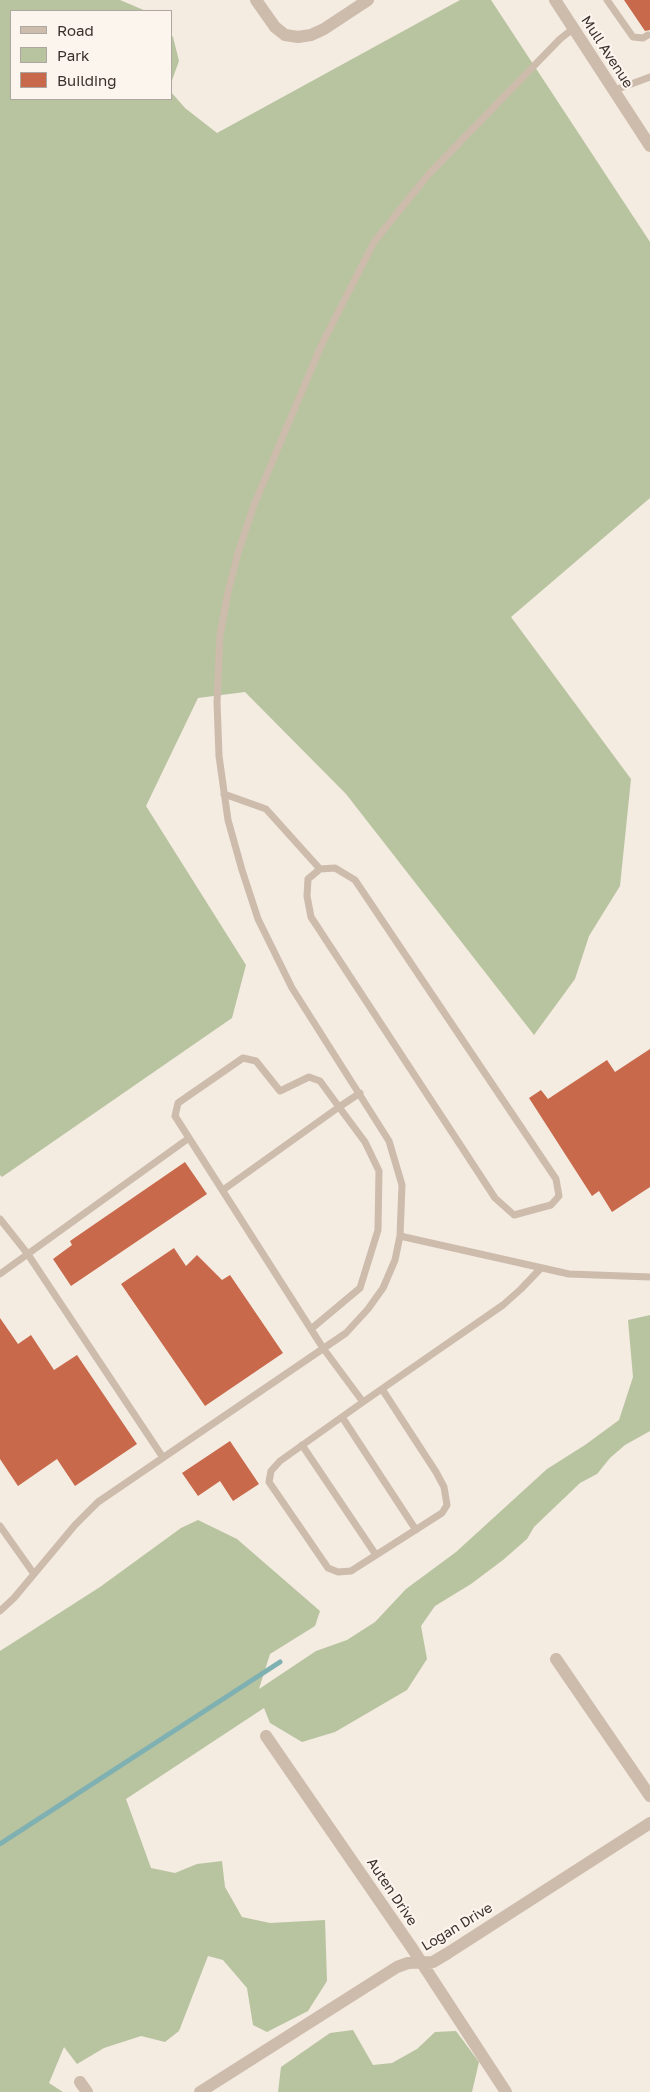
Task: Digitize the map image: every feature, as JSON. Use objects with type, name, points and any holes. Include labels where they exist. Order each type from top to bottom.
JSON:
[{"type":"street","points":[[256,0],[274,27],[285,35],[298,37],[311,35],[324,29],[368,0]]},
{"type":"street","name":"Mull Avenue","points":[[555,0],[650,146]]},
{"type":"street","points":[[556,1659],[650,1796]]},
{"type":"street","name":"Auten Drive","points":[[266,1736],[309,1796],[506,2092]]},
{"type":"street","name":"Logan Drive","points":[[200,2092],[397,1967],[408,1963],[421,1964],[433,1962],[650,1823]]},
{"type":"lane","points":[[607,0],[632,36],[643,38],[648,36]]},
{"type":"lane","points":[[0,1611],[75,1525],[98,1502],[162,1456],[346,1333],[368,1309],[383,1288],[395,1260],[400,1236],[402,1185],[390,1141],[292,988],[258,919],[228,820],[219,756],[217,669],[228,592],[238,553],[254,505],[321,346],[374,242],[398,210],[470,130],[560,39],[574,28]]},
{"type":"lane","points":[[615,90],[650,77]]},
{"type":"lane","points":[[224,794],[266,809],[320,869]]},
{"type":"lane","points":[[335,868],[355,880],[556,1179],[559,1196],[551,1205],[514,1215],[495,1198],[311,917],[307,896],[308,879],[320,869],[335,868]]},
{"type":"lane","points":[[311,1329],[360,1288],[378,1230],[379,1171],[365,1142],[320,1081],[309,1077],[280,1091],[256,1061],[243,1058],[178,1103],[175,1116],[323,1348],[363,1402]]},
{"type":"lane","points":[[223,1190],[360,1093]]},
{"type":"lane","points":[[0,1274],[189,1138]]},
{"type":"lane","points":[[0,1219],[27,1253],[162,1456]]},
{"type":"lane","points":[[400,1236],[569,1274],[650,1277]]},
{"type":"lane","points":[[382,1389],[444,1487],[447,1504],[442,1514],[351,1571],[338,1572],[328,1568],[269,1482],[271,1471],[280,1461],[302,1445],[503,1304],[521,1289],[540,1268]]},
{"type":"lane","points":[[342,1417],[416,1530]]},
{"type":"lane","points":[[302,1445],[376,1555]]},
{"type":"lane","points":[[0,1526],[34,1574]]},
{"type":"green space","points":[[0,0],[120,0],[144,10],[10,10],[10,100],[172,100],[172,93],[185,108],[217,133],[460,0],[491,0],[650,242],[650,498],[511,617],[631,779],[620,886],[589,936],[575,979],[534,1035],[346,794],[245,692],[198,698],[146,806],[246,965],[232,1018],[2,1177],[0,1175]]},
{"type":"green space","points":[[172,36],[173,37],[179,61],[172,80]]},
{"type":"green space","points":[[650,1315],[650,1431],[625,1445],[610,1458],[597,1474],[580,1483],[534,1527],[527,1539],[503,1560],[471,1584],[435,1606],[421,1626],[427,1659],[407,1690],[335,1732],[302,1742],[270,1723],[264,1708],[126,1799],[151,1868],[175,1873],[197,1864],[222,1861],[225,1887],[242,1917],[270,1923],[325,1920],[327,1981],[308,2011],[267,2032],[253,2025],[247,1988],[223,1960],[208,1956],[179,2031],[165,2042],[141,2036],[104,2048],[77,2064],[64,2047],[49,2083],[63,2092],[0,2092],[0,1651],[100,1587],[181,1528],[198,1520],[237,1539],[320,1611],[315,1626],[270,1654],[259,1689],[316,1651],[347,1640],[375,1622],[406,1589],[456,1552],[547,1469],[585,1445],[619,1420],[633,1377],[628,1320]]},
{"type":"green space","points":[[353,2030],[373,2065],[392,2063],[417,2049],[435,2032],[456,2031],[479,2062],[472,2092],[278,2092],[281,2067],[330,2033]]},
{"type":"building","points":[[624,0],[650,0],[650,30],[645,31]]},
{"type":"building","points":[[650,1049],[650,1187],[612,1212],[599,1191],[592,1196],[529,1098],[541,1090],[548,1099],[607,1060],[615,1072]]},
{"type":"building","points":[[185,1162],[207,1194],[71,1286],[53,1259],[72,1245],[70,1241]]},
{"type":"building","points":[[174,1248],[186,1266],[197,1255],[222,1280],[230,1275],[283,1353],[205,1406],[121,1284]]},
{"type":"building","points":[[0,1318],[18,1344],[31,1335],[54,1370],[77,1355],[137,1444],[75,1486],[57,1459],[18,1486],[0,1459]]},
{"type":"building","points":[[230,1441],[259,1484],[233,1501],[220,1481],[198,1496],[182,1473]]},
{"type":"waterway","points":[[0,1844],[280,1662]]}]
